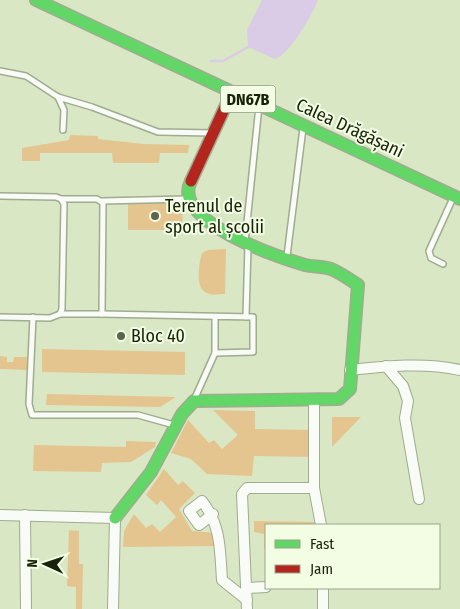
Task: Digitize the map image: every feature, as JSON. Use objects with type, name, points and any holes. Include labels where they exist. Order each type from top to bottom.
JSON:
[{"type":"street","name":"Calea Drăgășani","points":[[36,0],[457,198]]},
{"type":"street","points":[[113,609],[115,518],[151,472],[182,414],[194,400],[339,399],[345,396],[350,389],[358,285],[331,269],[306,265],[246,243],[223,231],[200,215],[189,199],[188,187],[232,92]]},
{"type":"street","points":[[350,370],[404,365],[445,366],[460,370]]},
{"type":"street","points":[[386,366],[403,386],[408,401],[405,418],[419,499]]},
{"type":"street","points":[[314,399],[314,488],[321,524]]},
{"type":"street","points":[[247,605],[242,494],[244,490],[247,488],[314,488]]},
{"type":"street","points":[[212,514],[219,534],[222,580],[247,605]]},
{"type":"street","points":[[0,515],[115,518]]},
{"type":"street","points":[[25,515],[26,609]]},
{"type":"street","points":[[247,588],[265,587]]},
{"type":"street","points":[[323,589],[323,609]]},
{"type":"lane","points":[[0,71],[26,76],[58,97],[92,107],[158,132],[214,133]]},
{"type":"lane","points":[[58,97],[64,110],[63,130]]},
{"type":"lane","points":[[246,317],[246,243],[259,104]]},
{"type":"lane","points":[[287,258],[304,126]]},
{"type":"lane","points":[[0,196],[102,201],[189,199]]},
{"type":"lane","points":[[444,264],[431,258],[429,251],[457,198]]},
{"type":"lane","points":[[60,314],[62,309],[64,204],[61,199]]},
{"type":"lane","points":[[102,201],[102,314]]},
{"type":"lane","points":[[0,317],[50,318],[60,314],[102,314],[215,318],[253,317],[253,352],[215,353]]},
{"type":"lane","points":[[33,317],[29,404],[32,415],[138,415],[177,426]]},
{"type":"lane","points":[[194,400],[215,353],[215,318]]},
{"type":"shaded area","points":[[262,0],[318,0],[294,42],[281,56],[275,59],[248,47],[247,30]]},
{"type":"shaded area","points":[[70,135],[98,136],[98,139],[144,144],[189,145],[188,153],[160,153],[159,163],[113,163],[112,153],[40,153],[40,161],[22,161],[22,148],[69,140]]},
{"type":"shaded area","name":"Terenul de sport al școlii","points":[[183,202],[182,230],[128,230],[128,203]]},
{"type":"shaded area","points":[[226,249],[225,294],[207,293],[202,289],[199,280],[202,253],[208,250]]},
{"type":"shaded area","points":[[42,349],[185,352],[185,375],[42,372]]},
{"type":"shaded area","points":[[0,356],[7,357],[7,362],[13,362],[14,357],[30,357],[29,370],[0,369]]},
{"type":"shaded area","points":[[47,394],[176,397],[160,407],[46,405]]},
{"type":"shaded area","points":[[213,410],[255,411],[255,429],[313,430],[312,457],[254,456],[252,476],[207,474],[191,459],[171,453],[188,420],[209,443],[214,440],[222,449],[238,435]]},
{"type":"shaded area","points":[[332,417],[361,417],[332,447]]},
{"type":"shaded area","points":[[126,441],[156,442],[155,447],[131,462],[102,463],[101,472],[33,471],[34,445],[126,447]]},
{"type":"shaded area","points":[[164,469],[178,485],[183,481],[195,493],[179,509],[192,531],[217,533],[217,546],[123,547],[124,531],[134,514],[146,528],[152,524],[160,532],[176,517],[161,500],[157,505],[146,495]]},
{"type":"shaded area","points":[[254,521],[318,522],[319,524],[265,524],[265,549],[264,534],[254,532]]},
{"type":"shaded area","points":[[69,530],[79,531],[79,564],[83,564],[82,609],[76,609],[76,587],[67,586]]},
{"type":"waterway","points":[[211,61],[223,61],[248,47]]},
{"type":"traffic: fast","points":[[36,0],[460,199]]},
{"type":"traffic: fast","points":[[115,518],[151,472],[182,414],[194,401],[339,399],[350,389],[358,285],[331,269],[305,265],[273,254],[230,235],[211,223],[196,210],[189,196],[191,181]]},
{"type":"traffic: jam","points":[[191,181],[232,92]]},
{"type":"place","name":"Terenul de sport al școlii","points":[[155,216]]},
{"type":"place","name":"Bloc 40","points":[[121,336]]}]
